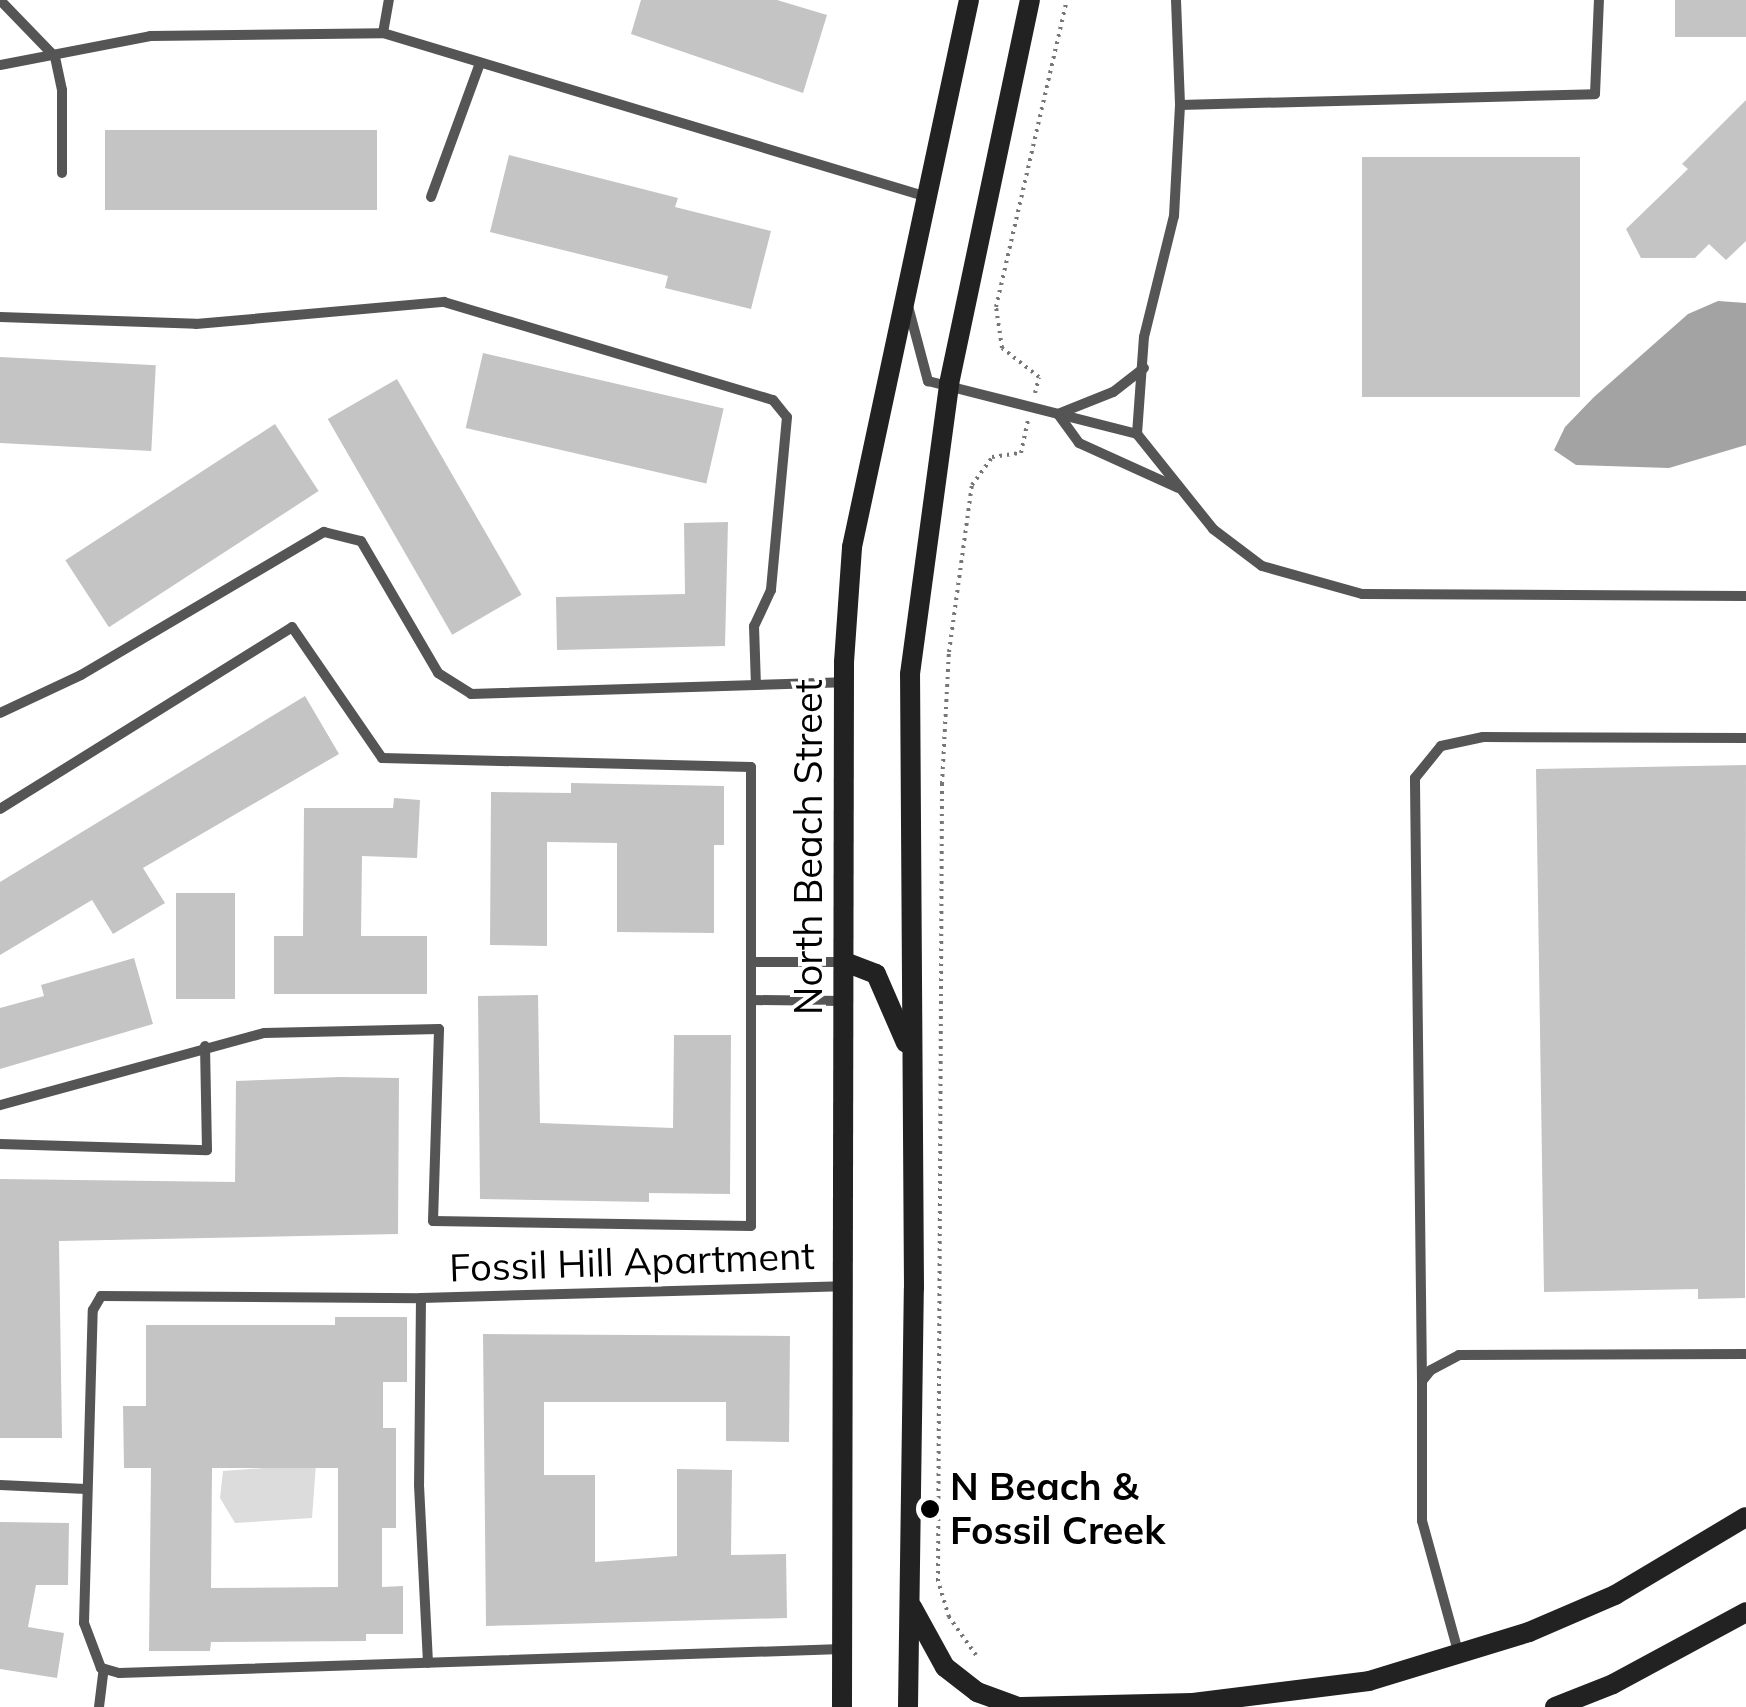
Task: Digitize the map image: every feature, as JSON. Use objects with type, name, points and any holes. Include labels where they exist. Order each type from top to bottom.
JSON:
[{"type":"main road","name":"North Beach Street","points":[[842,1707],[844,682],[852,547],[924,196],[969,0]]},
{"type":"main road","points":[[908,1707],[910,674],[950,384],[1030,0]]},
{"type":"main road","points":[[845,962],[876,974],[910,1049]]},
{"type":"main road","points":[[910,1603],[946,1667],[977,1692],[1020,1707],[1282,1694],[1370,1681],[1459,1655],[1632,1587],[1746,1517]]},
{"type":"main road","points":[[1555,1707],[1746,1612]]},
{"type":"lane","points":[[0,0],[54,57],[62,90],[62,172]]},
{"type":"lane","points":[[383,33],[389,0]]},
{"type":"lane","points":[[1136,434],[1144,337],[1174,216],[1180,105],[1176,0]]},
{"type":"lane","points":[[1180,105],[1596,94],[1600,0]]},
{"type":"lane","points":[[0,65],[150,36],[383,33],[924,196]]},
{"type":"lane","points":[[431,197],[480,64]]},
{"type":"lane","points":[[904,291],[928,381],[1136,434],[1212,529],[1262,566],[1362,594],[1746,596]]},
{"type":"lane","points":[[0,317],[196,324],[444,302],[773,400],[786,417],[771,590],[754,626],[756,685]]},
{"type":"lane","points":[[1058,414],[1113,392],[1144,368]]},
{"type":"lane","points":[[1058,414],[1079,443],[1181,490]]},
{"type":"lane","points":[[0,713],[81,675],[324,532],[360,541],[438,673],[471,694],[844,682]]},
{"type":"lane","points":[[0,809],[292,627],[382,758],[751,768],[750,1226],[433,1221],[439,1028],[264,1033],[0,1105]]},
{"type":"lane","points":[[1459,1655],[1422,1521],[1416,778],[1441,746],[1483,737],[1746,738]]},
{"type":"lane","points":[[751,962],[845,962]]},
{"type":"lane","points":[[751,1000],[844,1001]]},
{"type":"lane","points":[[0,1144],[208,1150],[205,1046]]},
{"type":"lane","name":"Fossil Hill Apartment","points":[[104,1669],[84,1623],[92,1310],[100,1296],[422,1298],[843,1286]]},
{"type":"lane","name":"Fossil Hill Apartment","points":[[422,1298],[419,1485],[428,1663]]},
{"type":"lane","points":[[1422,1381],[1459,1355],[1746,1354]]},
{"type":"lane","points":[[0,1485],[86,1488]]},
{"type":"lane","points":[[98,1707],[104,1669],[157,1673],[842,1648]]},
{"type":"path","points":[[1040,377],[1002,348],[996,308],[1068,0]]},
{"type":"path","points":[[976,1655],[949,1617],[938,1581],[942,784],[949,652],[972,484],[992,457],[1021,453]]},
{"type":"shaded area","points":[[1718,301],[1746,303],[1746,445],[1669,468],[1576,465],[1554,450],[1565,427],[1594,397],[1688,314]]},
{"type":"shaded area","points":[[316,1464],[312,1518],[235,1523],[220,1498],[223,1471]]},
{"type":"building","points":[[641,0],[777,0],[827,15],[803,93],[631,34]]},
{"type":"building","points":[[1675,0],[1746,0],[1746,37],[1675,37]]},
{"type":"building","points":[[1746,100],[1746,241],[1726,260],[1709,244],[1695,258],[1641,258],[1626,229],[1688,169],[1682,164]]},
{"type":"building","points":[[105,130],[377,130],[377,210],[105,210]]},
{"type":"building","points":[[509,155],[678,198],[675,207],[771,231],[751,309],[665,288],[668,276],[490,232]]},
{"type":"building","points":[[1362,157],[1580,157],[1580,397],[1362,397]]},
{"type":"building","points":[[483,353],[724,409],[706,484],[466,428]]},
{"type":"building","points":[[0,357],[156,365],[151,451],[0,443]]},
{"type":"building","points":[[397,379],[522,595],[452,635],[328,419]]},
{"type":"building","points":[[275,424],[319,491],[109,627],[65,560]]},
{"type":"building","points":[[728,522],[725,646],[557,650],[556,597],[685,594],[684,523]]},
{"type":"building","points":[[305,696],[339,754],[143,868],[165,903],[113,934],[92,900],[0,955],[0,882]]},
{"type":"building","points":[[1746,765],[1745,1298],[1698,1299],[1698,1289],[1544,1292],[1536,769]]},
{"type":"building","points":[[571,783],[724,786],[724,845],[714,845],[714,933],[617,932],[617,843],[547,842],[547,946],[490,945],[491,792],[571,793]]},
{"type":"building","points":[[394,798],[420,800],[417,858],[362,856],[361,936],[427,936],[427,994],[274,994],[274,936],[303,936],[304,808],[393,808]]},
{"type":"building","points":[[176,893],[235,893],[235,999],[176,999]]},
{"type":"building","points":[[134,958],[153,1024],[0,1069],[0,1008],[44,996],[41,985]]},
{"type":"building","points":[[538,995],[540,1123],[673,1128],[674,1035],[731,1035],[730,1194],[649,1193],[649,1202],[480,1199],[478,996]]},
{"type":"building","points":[[399,1078],[398,1234],[59,1241],[62,1438],[0,1438],[0,1179],[235,1182],[236,1081]]},
{"type":"building","points":[[335,1317],[407,1317],[407,1382],[383,1382],[383,1428],[396,1428],[396,1528],[382,1528],[382,1587],[403,1586],[403,1634],[366,1634],[366,1641],[211,1642],[210,1651],[149,1651],[151,1468],[124,1468],[123,1406],[146,1406],[146,1325],[335,1325]],"holes":[[[212,1468],[338,1468],[338,1587],[211,1588]]]},
{"type":"building","points":[[483,1334],[790,1336],[789,1442],[726,1441],[726,1402],[544,1402],[544,1475],[595,1475],[595,1562],[677,1556],[677,1469],[732,1470],[731,1555],[786,1554],[787,1618],[486,1626]]},
{"type":"building","points":[[0,1522],[69,1523],[68,1585],[36,1585],[28,1627],[64,1633],[57,1678],[0,1669]]},
{"type":"place","name":"N Beach & Fossil Creek","points":[[930,1509]]}]
